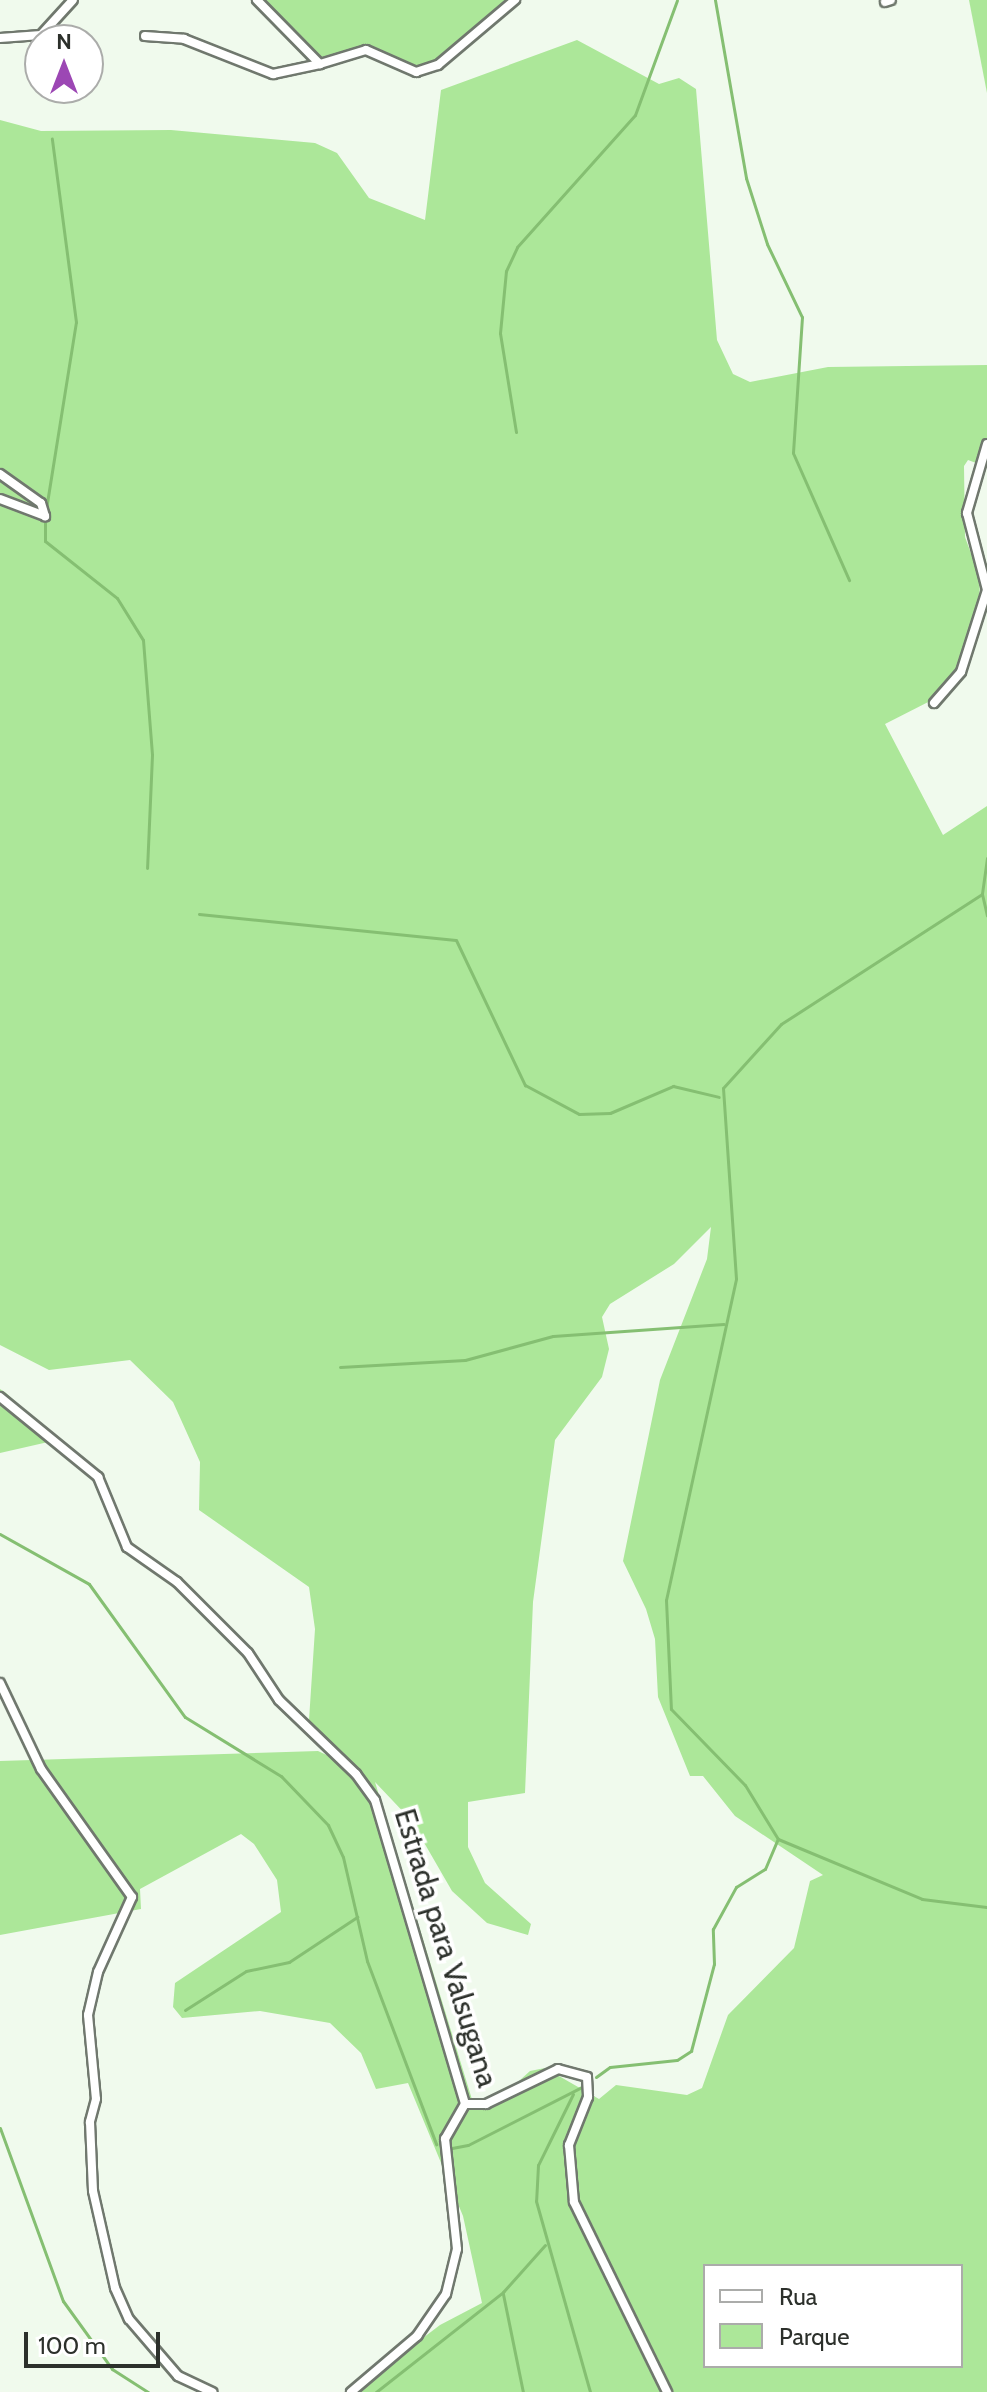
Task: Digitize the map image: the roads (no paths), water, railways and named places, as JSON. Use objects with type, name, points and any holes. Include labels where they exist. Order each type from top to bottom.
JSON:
[{"type":"street","points":[[0,38],[41,35],[73,0]]},
{"type":"street","points":[[257,0],[320,64]]},
{"type":"street","points":[[145,36],[184,39],[273,74],[366,50],[402,70],[431,69],[515,0]]},
{"type":"street","points":[[934,703],[961,672],[987,590],[967,513],[987,444]]},
{"type":"street","points":[[0,474],[41,503],[45,516],[0,499]]},
{"type":"street","name":"Estrada para Valsugana","points":[[0,1397],[98,1477],[127,1547],[177,1582],[248,1653],[290,1713],[365,1785],[388,1833],[465,2104],[486,2104],[558,2069],[587,2077],[588,2097],[569,2145],[572,2193],[667,2392]]},
{"type":"street","points":[[0,1683],[41,1769],[132,1897],[91,1993],[93,2191],[115,2288],[129,2319],[178,2376],[212,2392]]},
{"type":"street","points":[[351,2392],[417,2336],[446,2294],[457,2249],[444,2152],[451,2123],[465,2104]]},
{"type":"waterway","points":[[516,432],[500,333],[506,271],[517,247],[635,115],[677,0]]},
{"type":"waterway","points":[[715,0],[746,178],[767,244],[802,317],[793,453],[849,580]]},
{"type":"waterway","points":[[46,509],[76,322],[52,139]]},
{"type":"waterway","points":[[45,516],[45,541],[117,598],[143,640],[152,755],[147,868]]},
{"type":"waterway","points":[[987,858],[982,894],[987,915]]},
{"type":"waterway","points":[[982,894],[781,1024],[723,1088],[736,1279],[666,1600],[671,1709],[745,1785],[778,1839],[922,1899],[987,1907]]},
{"type":"waterway","points":[[199,914],[456,940],[525,1085],[579,1114],[610,1113],[673,1086],[719,1097]]},
{"type":"waterway","points":[[340,1367],[465,1360],[553,1336],[724,1324]]},
{"type":"waterway","points":[[0,1534],[89,1584],[185,1717],[281,1776],[328,1825],[343,1857],[367,1961],[436,2144]]},
{"type":"waterway","points":[[596,2077],[610,2067],[677,2060],[691,2051],[714,1964],[713,1929],[736,1887],[765,1869],[778,1839]]},
{"type":"waterway","points":[[185,2010],[246,1971],[289,1962],[357,1917]]},
{"type":"waterway","points":[[452,2148],[468,2145],[582,2087]]},
{"type":"waterway","points":[[573,2094],[538,2165],[536,2201],[590,2392]]},
{"type":"waterway","points":[[0,2128],[63,2301],[112,2369],[148,2392]]},
{"type":"waterway","points":[[376,2392],[503,2292],[545,2245]]},
{"type":"waterway","points":[[503,2294],[523,2392]]}]
